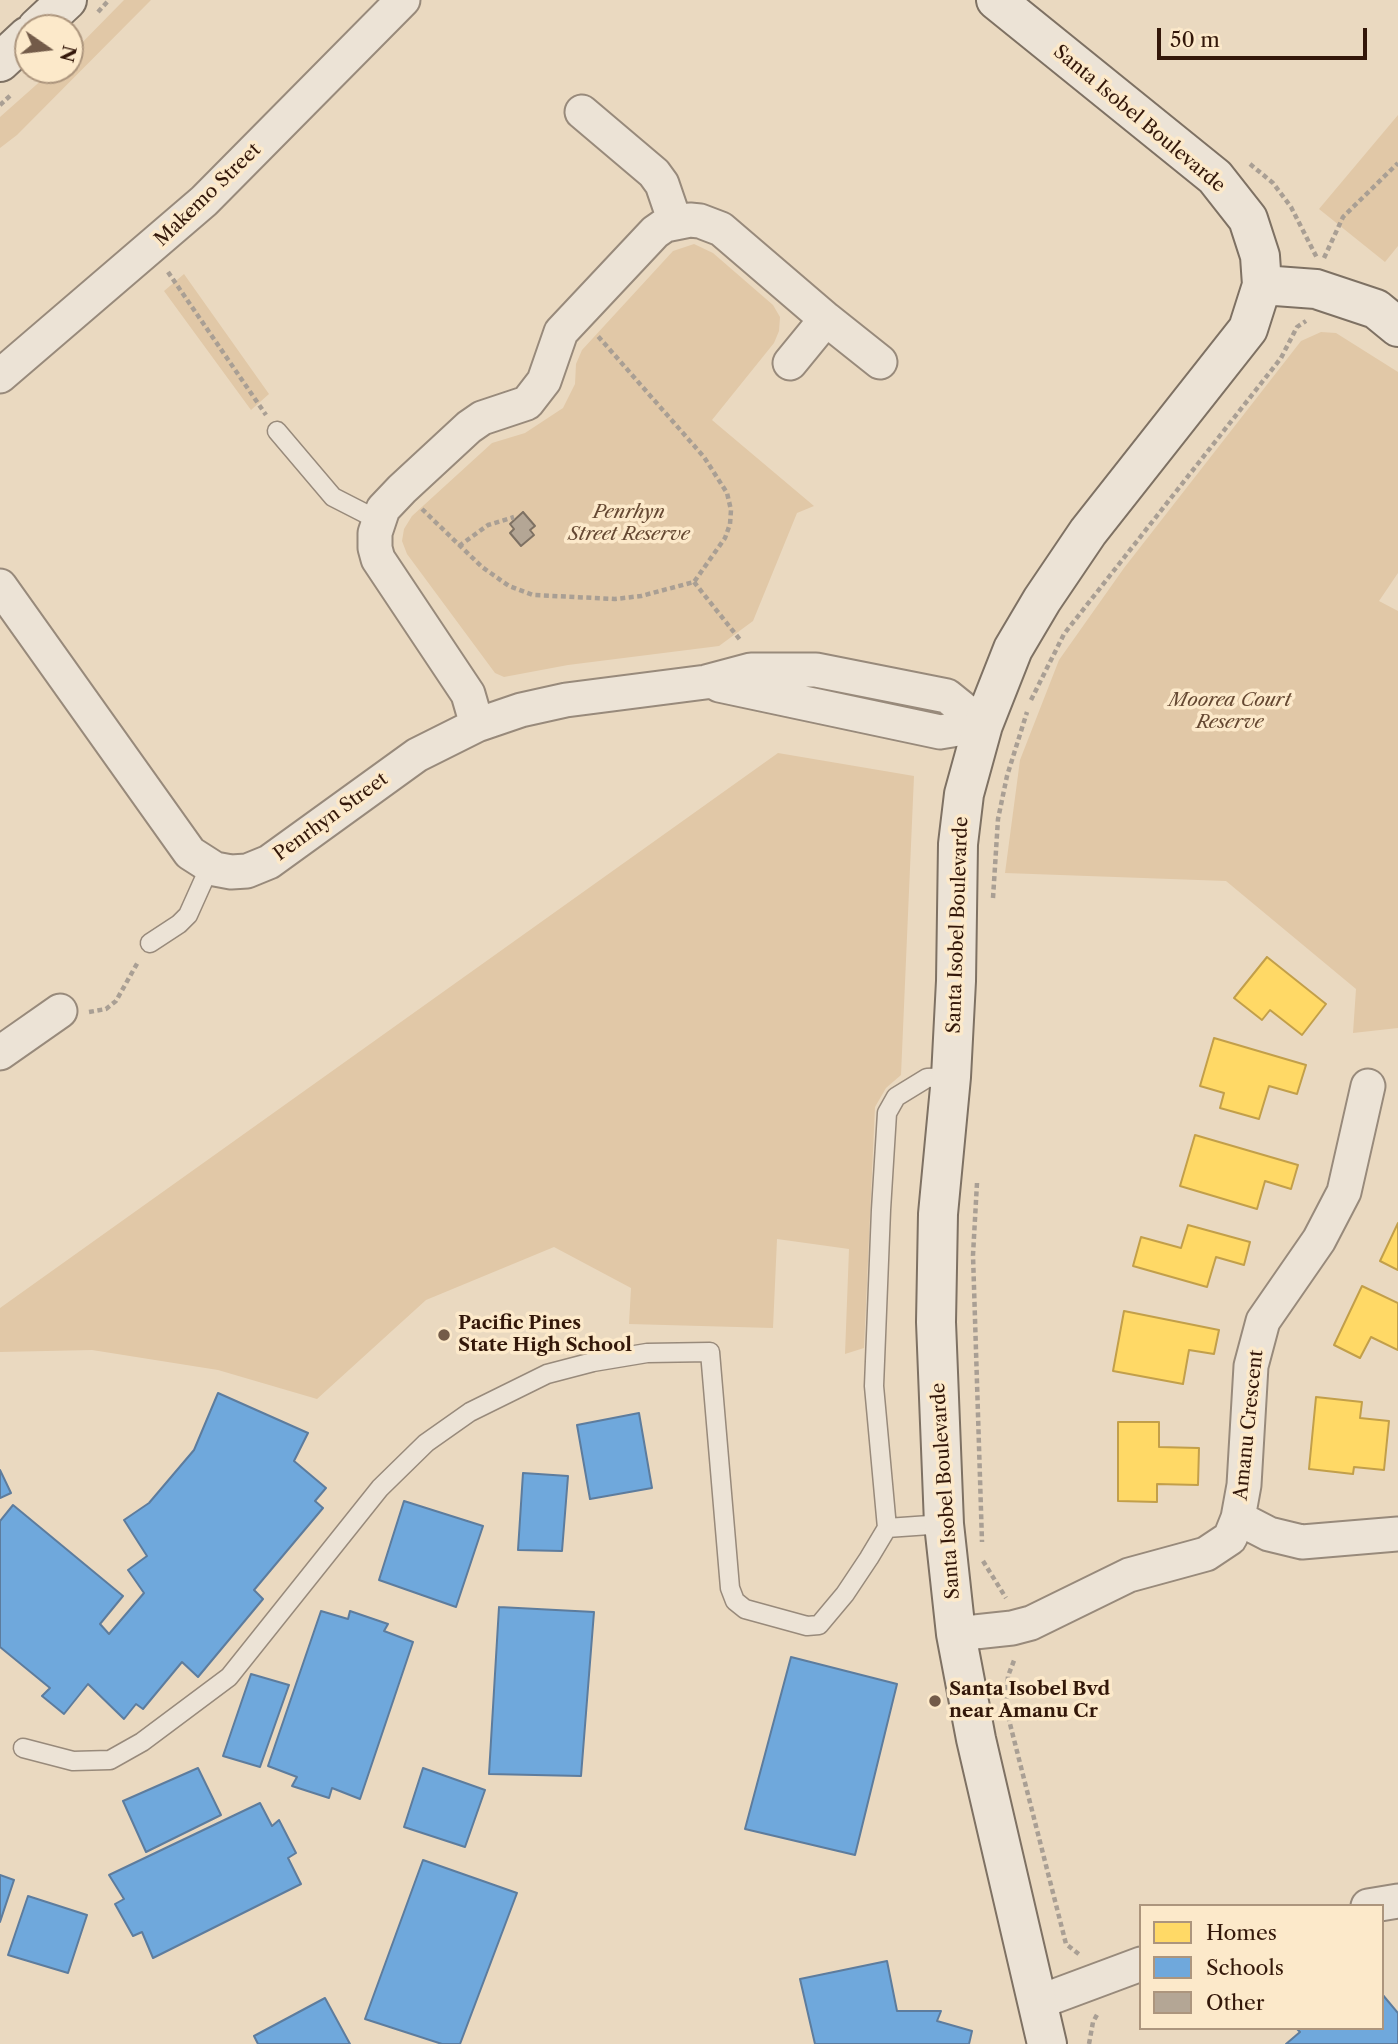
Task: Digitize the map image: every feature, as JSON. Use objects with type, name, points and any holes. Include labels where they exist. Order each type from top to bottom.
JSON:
[{"type":"street","points":[[52,14],[66,0]]},
{"type":"street","name":"Makemo Street","points":[[0,376],[204,201],[403,0]]},
{"type":"street","name":"Santa Isobel Boulevarde","points":[[996,0],[1215,177],[1248,219],[1260,256],[1262,285],[1248,329],[1088,532],[1013,649],[983,725],[964,794],[958,844],[956,981],[951,1077],[938,1214],[936,1322],[944,1524],[956,1634],[976,1739],[1047,2044]]},
{"type":"street","points":[[0,62],[14,49]]},
{"type":"street","points":[[582,112],[653,173],[662,184],[675,222]]},
{"type":"street","points":[[477,725],[468,694],[378,559],[375,548],[377,520],[383,509],[402,489],[470,427],[482,418],[527,403],[544,381],[561,332],[655,232],[675,222],[700,221],[721,229],[826,320],[880,362]]},
{"type":"street","points":[[1262,285],[1316,289],[1376,309],[1398,327]]},
{"type":"street","points":[[790,363],[826,320]]},
{"type":"street","points":[[0,586],[190,853],[210,866]]},
{"type":"street","name":"Penrhyn Street","points":[[210,866],[231,872],[247,871],[269,862],[417,755],[477,725],[521,710],[566,700],[706,682],[940,732],[983,725]]},
{"type":"street","points":[[0,1053],[60,1011]]},
{"type":"street","name":"Amanu Crescent","points":[[956,1634],[1012,1628],[1031,1623],[1129,1575],[1206,1554],[1230,1538],[1238,1518],[1244,1485],[1251,1366],[1264,1321],[1319,1240],[1344,1192],[1368,1086]]},
{"type":"street","points":[[1238,1518],[1269,1534],[1302,1542],[1398,1534]]},
{"type":"street","points":[[1380,1904],[1398,1901]]},
{"type":"street","points":[[1039,2002],[1139,1965]]},
{"type":"lane","points":[[277,431],[333,497],[377,520]]},
{"type":"lane","points":[[150,943],[188,915],[210,866]]},
{"type":"lane","points":[[23,1748],[73,1762],[110,1760],[142,1742],[229,1677],[380,1488],[426,1443],[470,1412],[547,1374],[593,1362],[647,1353],[710,1352],[730,1588],[735,1601],[745,1609],[807,1626],[819,1625],[851,1585],[887,1528],[874,1386],[887,1113],[896,1097],[927,1078],[951,1077]]},
{"type":"lane","points":[[887,1528],[944,1524]]},
{"type":"path","points":[[993,900],[998,818],[1007,776],[1028,706],[1064,634],[1281,358],[1297,327],[1312,315],[1320,268],[1343,217],[1398,163]]},
{"type":"path","points":[[151,249],[277,431]]},
{"type":"path","points":[[402,489],[459,546],[509,586],[533,595],[615,599],[641,596],[694,582],[725,538],[731,509],[727,493],[704,457],[578,314]]},
{"type":"path","points":[[459,546],[488,525],[514,517]]},
{"type":"path","points":[[694,582],[738,637]]},
{"type":"path","points":[[60,1011],[93,1012],[106,1009],[116,1001],[150,943]]},
{"type":"path","points":[[978,1173],[973,1255],[983,1562],[1007,1598],[1015,1659],[1008,1676],[1005,1705],[1066,1944],[1087,1958],[1095,1981],[1100,2008],[1093,2022],[1089,2044]]},
{"type":"green space","points":[[124,0],[151,0],[84,68],[84,41]]},
{"type":"green space","points":[[37,84],[68,84],[17,135],[0,148],[0,117]]},
{"type":"green space","points":[[1398,115],[1398,246],[1385,262],[1319,209]]},
{"type":"green space","name":"Penrhyn Street Reserve","points":[[694,244],[713,253],[773,305],[780,317],[779,331],[774,343],[712,420],[814,506],[797,513],[753,621],[719,646],[568,665],[504,677],[495,673],[407,554],[402,541],[404,529],[412,516],[492,443],[525,433],[563,408],[575,384],[576,364],[582,350],[673,251]]},
{"type":"green space","points":[[184,274],[269,394],[251,410],[164,291]]},
{"type":"green space","name":"Moorea Court Reserve","points":[[1321,332],[1336,333],[1398,372],[1398,573],[1379,601],[1398,611],[1398,1028],[1353,1033],[1356,989],[1226,881],[1005,873],[1020,760],[1059,660],[1124,568],[1301,341]]},
{"type":"green space","points":[[778,753],[914,776],[901,1075],[886,1088],[875,1107],[864,1348],[845,1354],[849,1249],[777,1239],[773,1328],[629,1324],[631,1288],[554,1247],[426,1300],[317,1399],[218,1370],[92,1350],[0,1352],[0,1308]]},
{"type":"building: Homes","points":[[1267,957],[1326,1004],[1302,1035],[1270,1010],[1262,1020],[1234,998]]},
{"type":"building: Homes","points":[[1214,1038],[1306,1065],[1297,1094],[1269,1086],[1259,1119],[1220,1108],[1224,1093],[1200,1086]]},
{"type":"building: Homes","points":[[1195,1135],[1298,1165],[1291,1189],[1265,1181],[1257,1209],[1180,1186]]},
{"type":"building: Homes","points":[[1398,1223],[1398,1270],[1380,1261]]},
{"type":"building: Homes","points":[[1188,1225],[1250,1242],[1244,1265],[1216,1257],[1207,1287],[1133,1266],[1141,1237],[1181,1248]]},
{"type":"building: Homes","points":[[1362,1286],[1398,1303],[1398,1350],[1371,1337],[1360,1358],[1334,1345]]},
{"type":"building: Homes","points":[[1124,1311],[1219,1330],[1214,1354],[1189,1350],[1183,1384],[1113,1371]]},
{"type":"building: Homes","points":[[1316,1397],[1362,1402],[1360,1418],[1389,1421],[1384,1470],[1354,1467],[1353,1474],[1309,1469]]},
{"type":"building: Homes","points":[[1118,1422],[1159,1422],[1159,1447],[1199,1448],[1198,1485],[1157,1484],[1157,1502],[1118,1501]]},
{"type":"building: Schools","points":[[218,1393],[308,1433],[294,1461],[326,1488],[315,1501],[323,1508],[254,1590],[263,1599],[198,1677],[182,1662],[143,1709],[136,1704],[124,1719],[88,1684],[64,1714],[42,1696],[50,1688],[0,1647],[0,1521],[13,1505],[123,1596],[100,1624],[109,1634],[144,1593],[128,1570],[147,1556],[124,1520],[149,1503],[194,1450]]},
{"type":"building: Schools","points":[[639,1413],[652,1488],[590,1499],[577,1425]]},
{"type":"building: Schools","points":[[0,1470],[11,1493],[0,1498]]},
{"type":"building: Schools","points":[[523,1473],[568,1476],[562,1551],[518,1550]]},
{"type":"building: Schools","points":[[404,1501],[483,1526],[456,1607],[379,1580]]},
{"type":"building: Schools","points":[[499,1607],[594,1612],[581,1776],[489,1774]]},
{"type":"building: Schools","points":[[321,1611],[348,1619],[350,1611],[388,1624],[384,1631],[413,1642],[360,1799],[332,1788],[329,1798],[292,1786],[297,1777],[268,1766]]},
{"type":"building: Schools","points":[[791,1657],[897,1684],[855,1855],[745,1829]]},
{"type":"building: Schools","points":[[251,1674],[289,1685],[260,1767],[223,1756]]},
{"type":"building: Schools","points":[[198,1768],[221,1815],[146,1852],[123,1801]]},
{"type":"building: Schools","points":[[423,1768],[485,1790],[465,1847],[404,1827]]},
{"type":"building: Schools","points":[[260,1803],[272,1826],[279,1820],[296,1853],[288,1858],[301,1884],[153,1958],[142,1932],[133,1936],[115,1904],[124,1899],[109,1875]]},
{"type":"building: Schools","points":[[423,1860],[517,1893],[460,2044],[442,2044],[365,2019]]},
{"type":"building: Schools","points":[[0,1875],[14,1880],[0,1922]]},
{"type":"building: Schools","points":[[28,1896],[87,1915],[68,1973],[8,1955]]},
{"type":"building: Schools","points":[[887,1961],[897,2011],[941,2011],[937,2021],[972,2031],[969,2044],[815,2044],[800,1979]]},
{"type":"building: Schools","points":[[1384,1996],[1398,2013],[1398,2044],[1286,2044],[1300,2032],[1298,2030],[1384,2030]]},
{"type":"building: Schools","points":[[325,1998],[350,2044],[258,2044],[254,2036]]},
{"type":"building: Other","points":[[523,512],[535,526],[530,530],[534,535],[521,546],[510,533],[514,529],[510,524]]},
{"type":"place","name":"Pacific Pines State High School","points":[[444,1335]]},
{"type":"place","name":"Santa Isobel Bvd near Amanu Cr","points":[[935,1701]]}]
